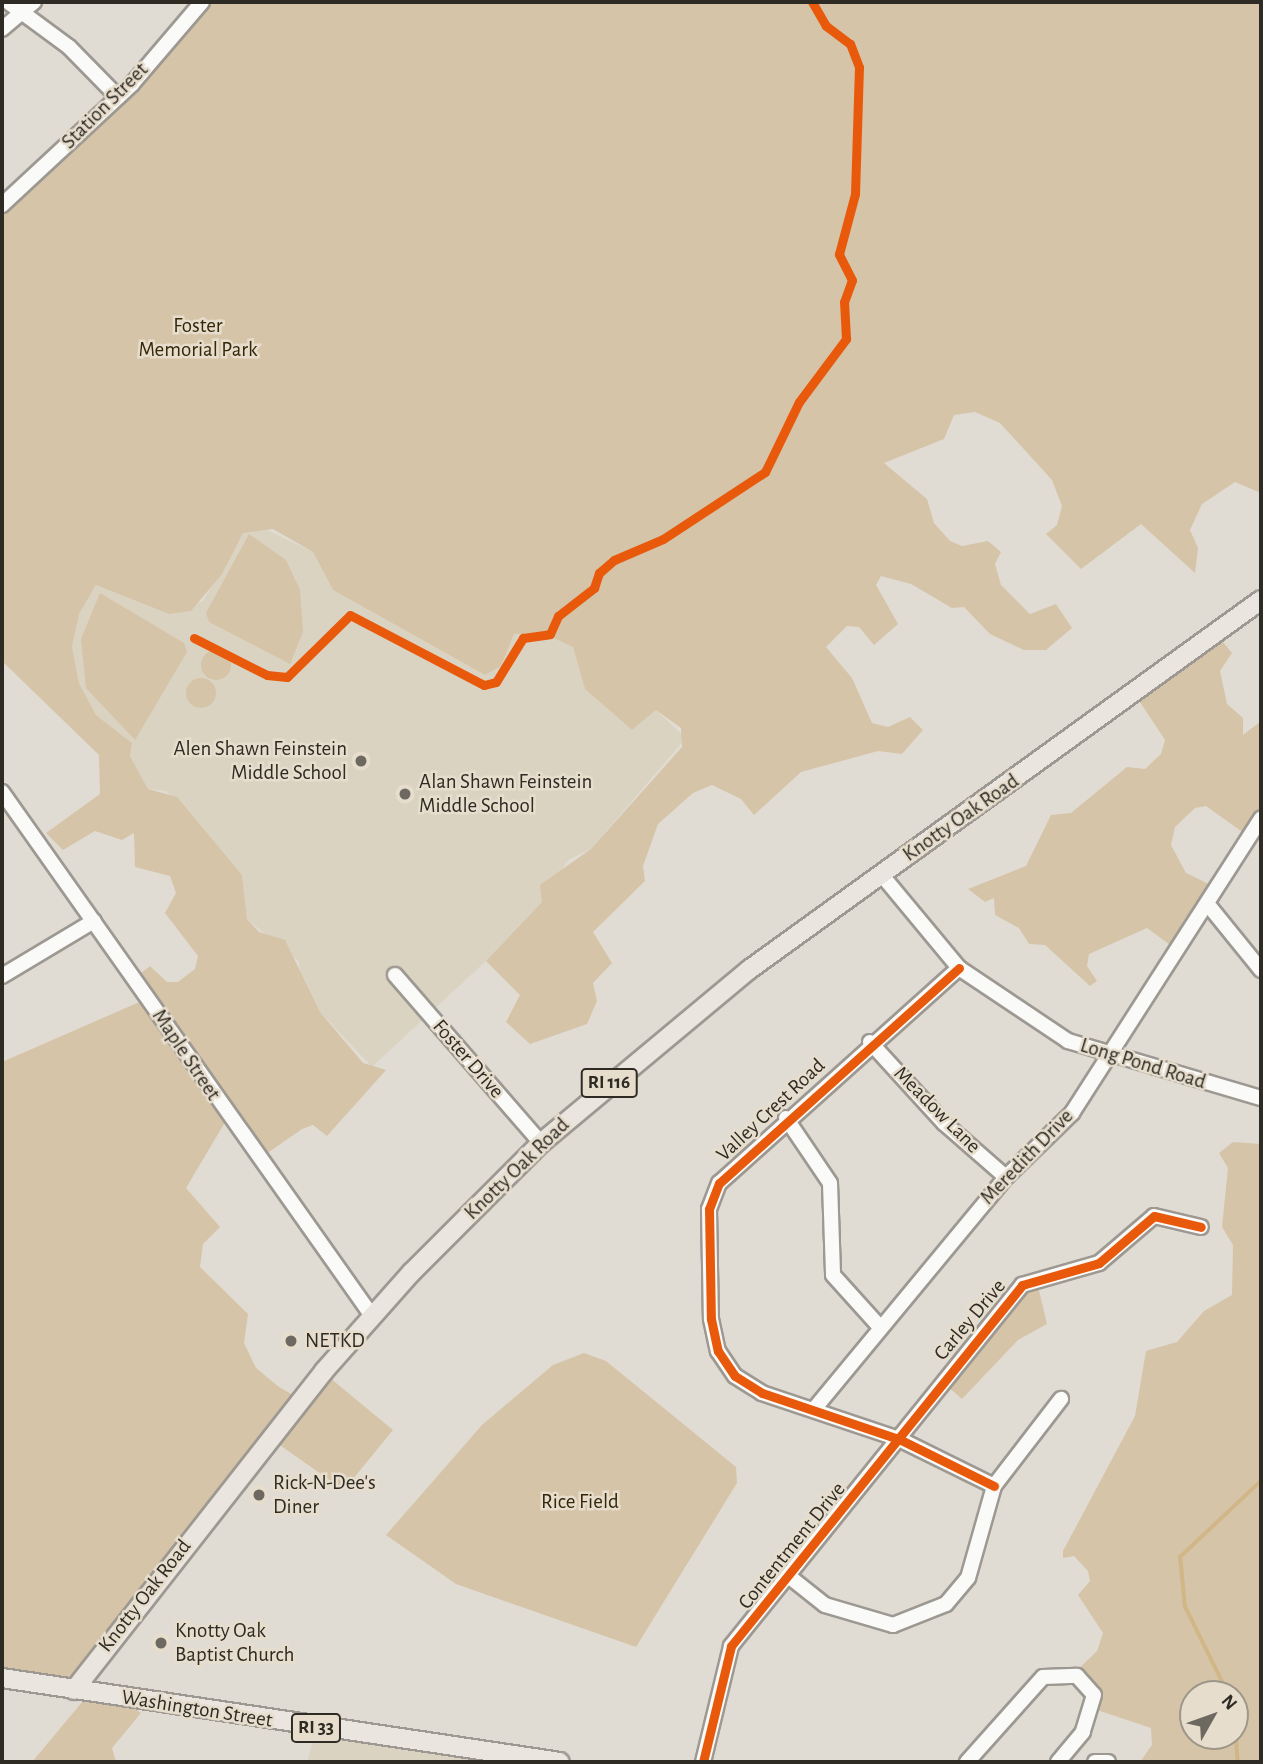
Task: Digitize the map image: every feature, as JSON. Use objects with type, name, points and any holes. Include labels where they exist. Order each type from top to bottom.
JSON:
[{"type":"main road","name":"Knotty Oak Road","points":[[74,1690],[372,1316],[541,1143],[722,991],[1261,600]]},
{"type":"main road","name":"Washington Street","points":[[2,1678],[559,1762]]},
{"type":"street","points":[[8,2],[69,47],[118,97]]},
{"type":"street","points":[[2,29],[34,2]]},
{"type":"street","name":"Station Street","points":[[2,205],[118,97],[202,2]]},
{"type":"street","name":"Maple Street","points":[[2,792],[372,1316]]},
{"type":"street","name":"Meredith Drive","points":[[814,1408],[878,1325],[1006,1177],[1072,1113],[1210,907],[1261,819]]},
{"type":"street","name":"Long Pond Road","points":[[881,874],[959,968],[1068,1041],[1261,1098]]},
{"type":"street","points":[[1210,907],[1261,970]]},
{"type":"street","points":[[2,976],[94,921]]},
{"type":"street","name":"Valley Crest Road","points":[[959,968],[870,1042],[719,1183],[709,1209],[711,1319],[718,1351],[735,1376],[762,1392],[899,1438],[994,1486]]},
{"type":"street","name":"Foster Drive","points":[[395,975],[541,1143]]},
{"type":"street","name":"Meadow Lane","points":[[870,1042],[944,1124],[1006,1177]]},
{"type":"street","points":[[786,1118],[830,1183],[834,1275],[878,1325]]},
{"type":"street","name":"Carley Drive","points":[[899,1438],[1022,1285],[1099,1263],[1154,1216],[1201,1227]]},
{"type":"street","points":[[791,1578],[825,1605],[861,1619],[893,1625],[921,1619],[946,1604],[968,1578],[994,1486],[1061,1399]]},
{"type":"street","name":"Contentment Drive","points":[[703,1762],[731,1646],[791,1578],[899,1438]]},
{"type":"street","points":[[967,1762],[1043,1677],[1077,1676],[1094,1695],[1083,1732],[1058,1762]]},
{"type":"street","points":[[1095,1762],[1108,1762]]},
{"type":"shaded area","name":"Alan Shawn Feinstein Middle School","points":[[261,527],[313,552],[333,590],[485,675],[501,666],[514,634],[554,636],[573,647],[585,689],[632,730],[656,710],[686,738],[591,849],[568,860],[542,902],[486,961],[372,1067],[320,1012],[300,976],[299,962],[247,919],[242,875],[166,791],[148,789],[130,756],[132,743],[96,715],[79,683],[72,647],[79,614],[96,585],[169,614],[203,601],[243,533]]},
{"type":"shaded area","points":[[316,1729],[550,1762],[307,1762]]},
{"type":"green space","name":"Foster Memorial Park","points":[[201,2],[1261,2],[1261,493],[1235,482],[1202,504],[1190,530],[1198,548],[1195,573],[1141,524],[1081,569],[1046,534],[1057,525],[1062,506],[1052,480],[1000,423],[975,412],[954,415],[944,439],[884,463],[927,499],[934,523],[950,541],[962,546],[988,541],[1001,552],[995,564],[1001,585],[1030,614],[1056,604],[1072,628],[1046,650],[1024,650],[990,634],[964,607],[952,608],[911,584],[881,576],[876,585],[898,624],[874,645],[859,627],[847,626],[826,647],[852,678],[872,723],[888,727],[910,717],[923,730],[902,754],[878,751],[801,772],[754,815],[741,799],[712,785],[693,793],[658,824],[643,866],[645,881],[593,932],[612,963],[593,983],[597,1001],[587,1024],[530,1044],[506,1022],[520,995],[486,961],[542,902],[540,885],[591,849],[682,747],[681,728],[656,710],[632,730],[585,689],[573,647],[545,634],[514,634],[501,666],[485,675],[333,590],[313,552],[273,529],[243,533],[222,574],[191,611],[169,614],[96,585],[79,614],[72,647],[79,683],[96,715],[132,743],[130,756],[148,789],[177,797],[242,875],[247,919],[259,932],[285,940],[320,1012],[363,1063],[386,1070],[327,1136],[313,1125],[302,1129],[256,1161],[227,1119],[186,1188],[220,1227],[203,1244],[200,1267],[248,1314],[244,1343],[256,1368],[279,1387],[302,1400],[324,1373],[393,1430],[344,1490],[271,1439],[74,1690],[2,1678],[2,1062],[144,1000],[132,980],[150,966],[167,982],[178,982],[195,969],[198,956],[165,913],[176,893],[170,876],[135,867],[134,833],[122,840],[95,831],[63,850],[46,833],[100,794],[99,755],[2,661],[2,205],[114,102]]},
{"type":"green space","points":[[249,534],[286,560],[300,590],[303,632],[290,664],[209,622],[206,613]]},
{"type":"green space","points":[[100,593],[184,643],[187,652],[135,740],[86,688],[81,639]]},
{"type":"green space","points":[[1218,636],[1232,653],[1220,671],[1227,704],[1243,718],[1243,735],[1261,721],[1261,821],[1248,836],[1206,806],[1195,808],[1175,827],[1171,845],[1186,873],[1219,889],[1177,950],[1147,928],[1089,954],[1087,966],[1097,981],[1090,986],[1045,945],[1029,944],[1019,928],[995,915],[994,898],[985,902],[968,889],[1026,866],[1051,815],[1071,813],[1127,767],[1145,769],[1161,754],[1165,740],[1136,696]]},
{"type":"green space","points":[[216,650],[227,654],[231,665],[227,676],[216,680],[205,676],[201,665],[205,654]]},
{"type":"green space","points":[[201,678],[212,682],[216,693],[212,704],[201,708],[190,704],[186,693],[190,682]]},
{"type":"green space","points":[[1233,1142],[1261,1144],[1261,1762],[1140,1762],[1152,1745],[1151,1728],[1091,1708],[1080,1682],[1068,1679],[1097,1651],[1103,1633],[1078,1595],[1090,1581],[1088,1571],[1074,1556],[1063,1558],[1063,1551],[1135,1416],[1146,1351],[1177,1342],[1204,1311],[1232,1295],[1233,1245],[1222,1227],[1228,1168],[1219,1153]]},
{"type":"green space","points":[[1036,1278],[1047,1324],[1018,1340],[962,1399],[946,1385]]},
{"type":"green space","name":"Rice Field","points":[[584,1353],[606,1361],[736,1467],[737,1483],[636,1647],[456,1584],[386,1535],[482,1425],[553,1365]]},
{"type":"green space","points":[[88,1695],[120,1699],[141,1713],[112,1748],[116,1762],[32,1762]]},
{"type":"waterway","points":[[1221,1680],[1185,1607],[1180,1557],[1261,1481]]},
{"type":"waterway","points":[[1237,1750],[1238,1762]]},
{"type":"cycle path","points":[[194,638],[267,675],[287,677],[350,615],[484,685],[496,682],[523,638],[550,634],[558,616],[594,588],[599,573],[614,560],[663,539],[765,472],[799,402],[846,339],[844,302],[852,280],[839,254],[855,194],[859,67],[850,44],[826,26],[812,2]]},
{"type":"cycle path","points":[[959,968],[719,1183],[709,1209],[711,1319],[718,1351],[735,1376],[762,1393],[899,1439],[994,1486]]},
{"type":"cycle path","points":[[703,1762],[731,1646],[1022,1285],[1099,1263],[1154,1216],[1201,1227]]},
{"type":"place","name":"Alen Shawn Feinstein Middle School","points":[[361,761]]},
{"type":"place","name":"Alan Shawn Feinstein Middle School","points":[[405,794]]},
{"type":"place","name":"NETKD","points":[[291,1341]]},
{"type":"place","name":"Rick-N-Dee's Diner","points":[[259,1495]]},
{"type":"place","name":"Knotty Oak Baptist Church","points":[[161,1643]]}]
